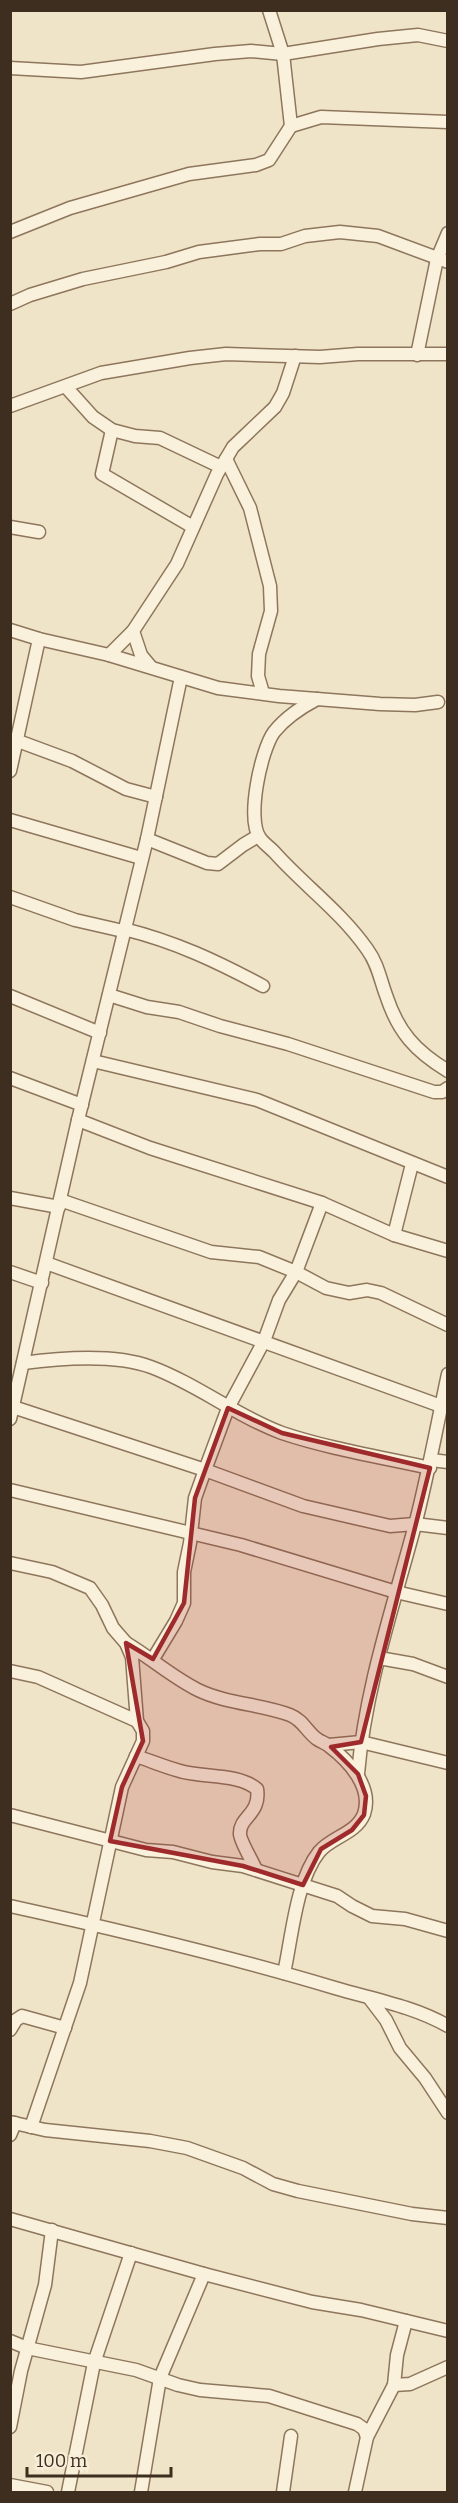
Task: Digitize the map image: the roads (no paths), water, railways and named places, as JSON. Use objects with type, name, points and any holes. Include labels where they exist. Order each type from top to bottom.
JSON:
[{"type":"street","points":[[10,232],[70,208],[189,174],[256,165],[269,160],[291,126],[283,54],[268,10]]},
{"type":"street","points":[[10,68],[81,72],[215,54],[252,51],[283,54],[418,35],[447,41]]},
{"type":"street","points":[[291,126],[321,117],[447,122]]},
{"type":"street","points":[[10,304],[30,295],[83,279],[165,262],[199,252],[260,244],[281,244],[305,236],[340,232],[378,236],[442,260]]},
{"type":"street","points":[[417,355],[447,233]]},
{"type":"street","points":[[10,406],[101,374],[190,358],[226,354],[295,356],[447,354]]},
{"type":"street","points":[[109,655],[133,631],[177,564],[223,463],[233,447],[275,407],[283,393],[295,356]]},
{"type":"street","points":[[66,387],[93,417],[112,430],[135,436],[160,438],[223,463],[250,508],[270,586],[271,610],[259,654],[258,676],[263,693]]},
{"type":"street","points":[[112,430],[102,474],[193,526]]},
{"type":"street","points":[[10,527],[39,532]]},
{"type":"street","points":[[10,630],[109,655],[218,688],[317,699],[392,704],[438,702]]},
{"type":"street","points":[[133,631],[141,655],[151,668]]},
{"type":"street","points":[[11,766],[39,639]]},
{"type":"street","points":[[181,677],[147,839],[78,1120],[12,1413],[205,1470],[303,1506],[390,1526],[415,1524],[447,1528]]},
{"type":"street","points":[[317,699],[292,713],[273,734],[258,772],[254,818],[258,836],[286,866],[326,901],[352,928],[381,974],[388,1003],[406,1037],[424,1057],[447,1071]]},
{"type":"street","points":[[18,741],[72,761],[126,789],[156,797]]},
{"type":"street","points":[[10,820],[141,858]]},
{"type":"street","points":[[147,839],[207,863],[218,864],[258,836]]},
{"type":"street","points":[[10,897],[75,920],[168,940],[263,986]]},
{"type":"street","points":[[10,996],[100,1033]]},
{"type":"street","points":[[109,996],[147,1007],[179,1012],[220,1026],[288,1044],[434,1092],[442,1092],[447,1088]]},
{"type":"street","points":[[93,1061],[257,1100],[447,1177]]},
{"type":"street","points":[[10,1078],[82,1105]]},
{"type":"street","points":[[78,1120],[150,1148],[322,1203],[394,1235],[447,1251]]},
{"type":"street","points":[[394,1235],[412,1164]]},
{"type":"street","points":[[10,1198],[59,1203],[211,1252],[260,1257],[326,1288],[350,1293],[367,1290],[381,1293],[447,1325]]},
{"type":"street","points":[[153,1659],[184,1603],[184,1572],[192,1532],[195,1498],[205,1470],[228,1408],[264,1341],[272,1315],[296,1272],[322,1203]]},
{"type":"street","points":[[46,1263],[111,1284],[179,1312],[444,1402]]},
{"type":"street","points":[[10,1272],[42,1283]]},
{"type":"street","points":[[23,1363],[58,1358],[89,1358],[148,1366],[178,1379],[228,1408],[282,1432],[341,1449],[430,1464],[447,1462]]},
{"type":"street","points":[[284,1973],[303,1884],[311,1863],[321,1849],[352,1830],[364,1815],[366,1796],[358,1774],[361,1742],[379,1658],[430,1464],[444,1402],[447,1374]]},
{"type":"street","points":[[10,1490],[192,1532],[396,1592],[447,1604]]},
{"type":"street","points":[[10,1563],[52,1572],[90,1588],[102,1605],[112,1628],[126,1643],[153,1659],[177,1679],[201,1691],[232,1701],[291,1715],[317,1739],[328,1745],[358,1774]]},
{"type":"street","points":[[126,1643],[132,1657],[136,1721]]},
{"type":"street","points":[[379,1658],[412,1665],[447,1677]]},
{"type":"street","points":[[10,1671],[39,1677],[136,1721],[143,1731],[143,1741],[122,1787],[95,1925],[80,1983],[31,2127]]},
{"type":"street","points":[[328,1745],[361,1742],[447,1763]]},
{"type":"street","points":[[136,1756],[182,1772],[233,1780],[251,1785],[256,1789],[256,1806],[242,1825],[240,1834],[256,1870]]},
{"type":"street","points":[[10,1815],[146,1850],[173,1852],[256,1870],[338,1896],[351,1906],[372,1916],[405,1919],[447,1930]]},
{"type":"street","points":[[10,1906],[284,1973],[406,2009],[447,2026]]},
{"type":"street","points":[[370,1999],[386,2020],[400,2048],[425,2078],[447,2113]]},
{"type":"street","points":[[10,2030],[16,2020],[22,2016],[65,2028]]},
{"type":"street","points":[[12,2127],[150,2140],[187,2148],[243,2168],[273,2184],[402,2212],[447,2218]]},
{"type":"street","points":[[10,2219],[312,2302],[362,2310],[447,2331]]},
{"type":"street","points":[[10,2427],[27,2348],[45,2285],[52,2230]]},
{"type":"street","points":[[53,2493],[69,2492],[94,2363],[131,2253]]},
{"type":"street","points":[[141,2493],[160,2378],[204,2274]]},
{"type":"street","points":[[355,2493],[367,2436],[394,2385],[397,2355],[406,2321]]},
{"type":"street","points":[[10,2342],[94,2363],[136,2370],[200,2390],[269,2396],[357,2424],[364,2429],[367,2436]]},
{"type":"street","points":[[394,2385],[410,2384],[447,2367]]},
{"type":"street","points":[[283,2493],[291,2436]]},
{"type":"street","points":[[10,2485],[47,2493]]}]
